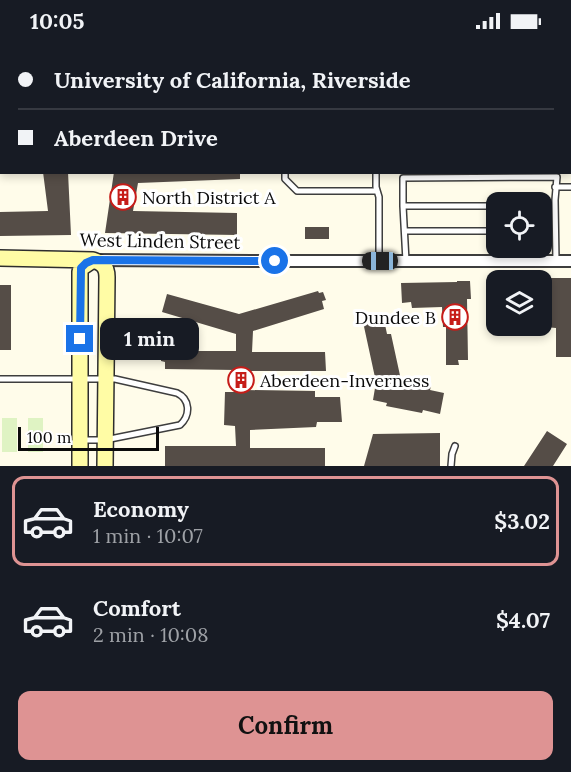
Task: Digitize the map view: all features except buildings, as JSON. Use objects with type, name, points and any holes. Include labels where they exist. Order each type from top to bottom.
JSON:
[{"type":"street","name":"West Linden Street","points":[[0,258],[571,261]]},
{"type":"street","points":[[80,466],[81,268],[93,260],[101,263],[106,272],[105,466]]},
{"type":"lane","points":[[285,174],[285,179],[297,191],[377,191]]},
{"type":"lane","points":[[376,174],[379,198],[380,261]]},
{"type":"lane","points":[[406,261],[403,175],[557,177],[555,188],[556,261]]},
{"type":"lane","points":[[555,188],[571,187]]},
{"type":"lane","points":[[403,206],[486,206]]},
{"type":"lane","points":[[405,231],[486,231]]},
{"type":"lane","points":[[0,379],[115,379],[177,393],[186,400],[188,408],[185,421],[180,425],[105,440],[80,440]]},
{"type":"lane","points":[[451,466],[455,446]]},
{"type":"green space","points":[[2,418],[17,418],[17,452],[2,452]]},
{"type":"green space","points":[[28,418],[43,418],[43,452],[28,452]]},
{"type":"place","name":"North District A","points":[[123,197]]},
{"type":"place","name":"Dundee B","points":[[455,317]]},
{"type":"place","name":"Aberdeen-Inverness","points":[[241,380]]},
{"type":"route","points":[[80,339],[81,268],[93,260],[275,261]]}]
